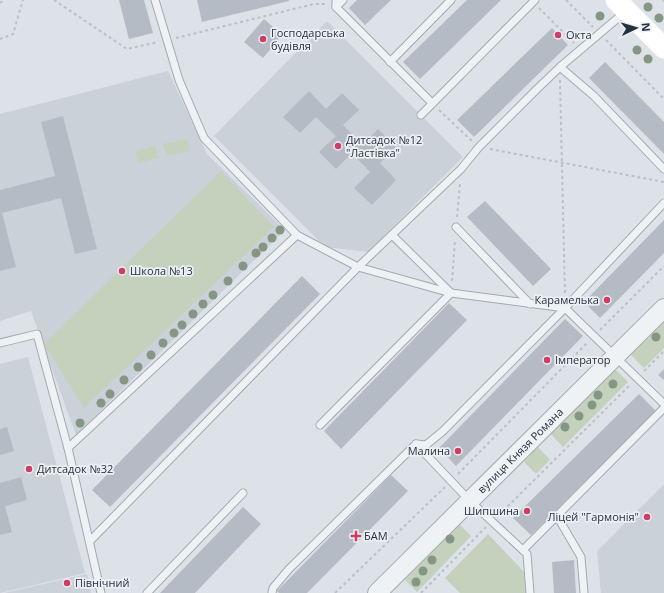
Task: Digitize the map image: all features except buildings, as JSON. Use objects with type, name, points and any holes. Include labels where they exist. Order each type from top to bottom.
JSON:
[{"type":"main road","points":[[621,5],[664,48]]},
{"type":"street","name":"вулиця Князя Романа","points":[[376,593],[664,308]]},
{"type":"lane","points":[[155,0],[166,41],[179,80],[204,138],[297,235],[358,267],[451,293],[565,308],[593,337],[638,377],[664,404]]},
{"type":"lane","points":[[343,0],[336,3],[390,62],[432,103]]},
{"type":"lane","points":[[390,62],[451,0]]},
{"type":"lane","points":[[421,115],[534,1]]},
{"type":"lane","points":[[90,541],[358,267],[461,169],[479,147],[560,67],[600,34],[621,5]]},
{"type":"lane","points":[[560,67],[594,96],[664,169]]},
{"type":"lane","points":[[416,444],[426,445],[435,439],[565,308],[664,203]]},
{"type":"lane","points":[[456,228],[530,304]]},
{"type":"lane","points":[[68,448],[297,235]]},
{"type":"lane","points":[[392,235],[451,293]]},
{"type":"lane","points":[[320,425],[451,293]]},
{"type":"lane","points":[[0,344],[37,334],[68,448],[101,593]]},
{"type":"lane","points":[[523,550],[664,408]]},
{"type":"lane","points":[[416,444],[470,501],[527,554],[530,593]]},
{"type":"lane","points":[[272,593],[273,588],[289,569],[416,444]]},
{"type":"lane","points":[[147,593],[243,493]]},
{"type":"lane","points":[[557,516],[581,557],[584,593]]},
{"type":"path","points":[[0,3],[4,0]]},
{"type":"path","points":[[0,39],[13,34],[23,0]]},
{"type":"path","points":[[54,0],[127,50],[318,3],[336,3]]},
{"type":"path","points":[[566,0],[664,99]]},
{"type":"path","points":[[534,1],[581,50]]},
{"type":"path","points":[[560,67],[565,308]]},
{"type":"path","points":[[432,103],[479,147],[664,182]]},
{"type":"path","points":[[335,593],[451,480],[664,266]]},
{"type":"path","points":[[421,593],[664,351]]},
{"type":"shaded area","name":"Дитсадок №12 \"Ластівка\"","points":[[327,21],[463,157],[368,252],[325,247],[214,136]]},
{"type":"shaded area","name":"Школа №13","points":[[168,71],[207,154],[285,230],[76,435],[31,311],[0,321],[0,114]]},
{"type":"shaded area","name":"Дитсадок №32","points":[[28,357],[85,573],[0,593],[0,364]]},
{"type":"shaded area","name":"Ліцей \"Гармонія\"","points":[[664,484],[664,593],[601,593],[597,551]]},
{"type":"shaded area","name":"Північний","points":[[87,574],[91,593],[4,593]]},
{"type":"green space","points":[[187,139],[190,151],[166,156],[163,144]]},
{"type":"green space","points":[[155,146],[158,158],[138,163],[135,151]]},
{"type":"green space","points":[[221,171],[274,227],[84,408],[44,344]]},
{"type":"green space","points":[[664,319],[664,348],[644,368],[629,353]]},
{"type":"green space","points":[[615,369],[628,382],[563,447],[550,433]]},
{"type":"green space","points":[[538,447],[550,460],[536,474],[524,462]]},
{"type":"green space","points":[[459,524],[471,536],[417,592],[405,580]]},
{"type":"green space","points":[[488,534],[524,572],[526,593],[460,593],[445,578]]},
{"type":"place","name":"Окта","points":[[558,35]]},
{"type":"place","name":"Господарська будівля","points":[[263,39]]},
{"type":"place","name":"Дитсадок №12 \"Ластівка\"","points":[[338,146]]},
{"type":"place","name":"Школа №13","points":[[122,271]]},
{"type":"place","name":"Карамелька","points":[[607,300]]},
{"type":"place","name":"Імператор","points":[[547,360]]},
{"type":"place","name":"Малина","points":[[458,451]]},
{"type":"place","name":"Дитсадок №32","points":[[29,469]]},
{"type":"place","name":"Шипшина","points":[[527,511]]},
{"type":"place","name":"Ліцей \"Гармонія\"","points":[[647,517]]},
{"type":"place","name":"БАМ","points":[[356,536]]},
{"type":"place","name":"Північний","points":[[67,583]]}]
